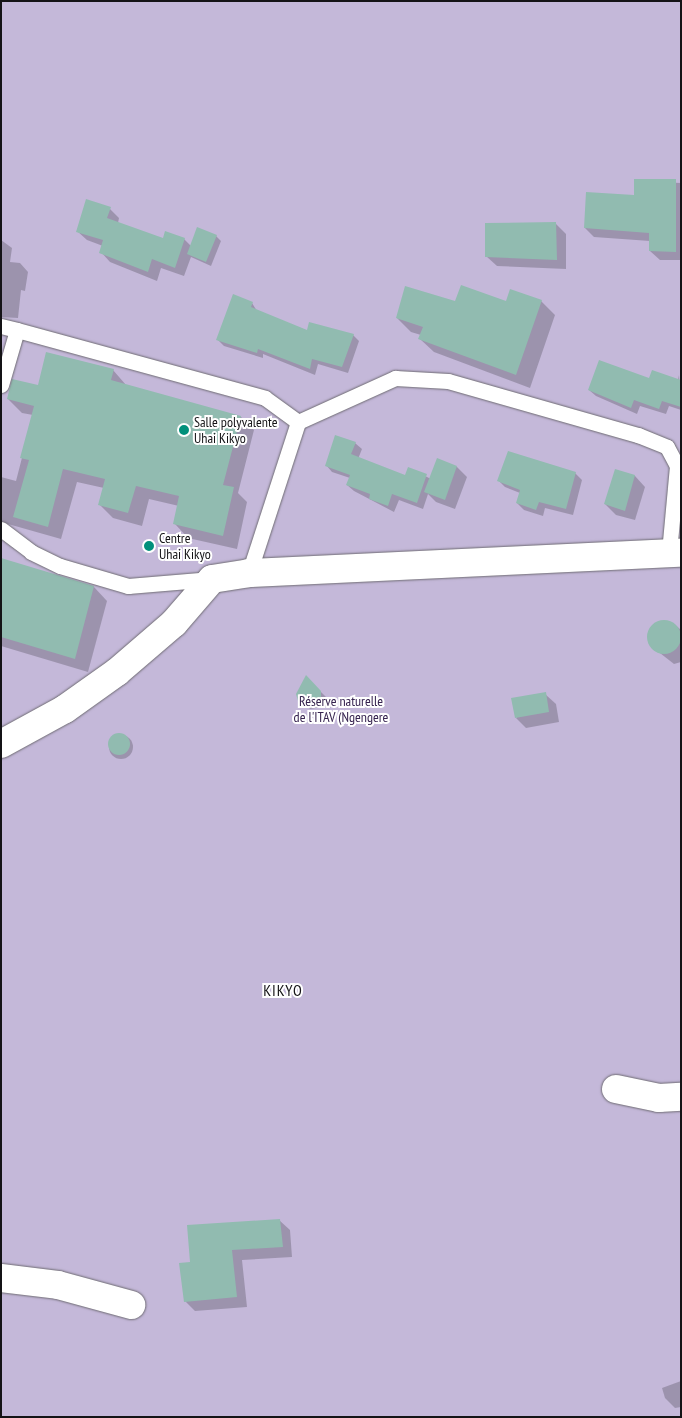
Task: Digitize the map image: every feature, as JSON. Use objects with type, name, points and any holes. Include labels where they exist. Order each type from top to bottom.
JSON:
[{"type":"street","points":[[1,744],[65,709],[117,672],[174,623],[212,579],[249,573],[675,553]]},
{"type":"street","points":[[616,1089],[659,1098],[681,1097]]},
{"type":"street","points":[[1,1278],[58,1285],[131,1304]]},
{"type":"lane","points":[[1,326],[265,398],[298,422]]},
{"type":"lane","points":[[1,385],[17,330]]},
{"type":"lane","points":[[249,573],[298,422],[395,378],[448,381],[638,435],[667,447],[677,466],[675,553]]},
{"type":"lane","points":[[1,529],[31,552],[60,566],[128,586],[212,579]]},
{"type":"green space","name":"Réserve naturelle de l'ITAV (Ngengere","points":[[1,1],[681,1],[681,1417],[1,1417]]},
{"type":"building","points":[[634,179],[676,179],[676,252],[649,251],[649,233],[584,228],[586,192],[634,195]]},
{"type":"building","points":[[86,199],[111,207],[107,218],[163,238],[165,231],[185,238],[175,268],[152,259],[148,272],[99,253],[103,240],[76,232]]},
{"type":"building","points":[[556,222],[557,260],[485,257],[485,223]]},
{"type":"building","points":[[197,227],[217,235],[206,262],[187,254]]},
{"type":"building","points":[[461,285],[506,301],[510,289],[542,300],[516,375],[418,339],[423,327],[396,318],[405,286],[455,301]]},
{"type":"building","points":[[233,294],[253,302],[251,307],[307,330],[309,322],[354,334],[342,367],[312,359],[310,369],[258,349],[257,353],[216,340]]},
{"type":"building","points":[[46,352],[114,369],[111,380],[241,416],[223,485],[234,487],[223,536],[173,524],[179,496],[136,486],[128,513],[98,505],[105,479],[63,469],[48,527],[13,517],[29,460],[20,458],[34,406],[7,399],[12,379],[38,385]]},
{"type":"building","points":[[599,360],[649,378],[652,370],[681,380],[681,407],[662,401],[659,409],[634,400],[631,408],[588,390]]},
{"type":"building","points":[[335,435],[356,442],[351,454],[405,475],[408,467],[427,474],[417,503],[392,494],[388,506],[369,499],[370,494],[346,485],[350,475],[325,466]]},
{"type":"building","points":[[508,451],[576,472],[566,509],[539,502],[536,510],[516,503],[520,490],[497,481]]},
{"type":"building","points":[[437,458],[457,466],[445,500],[424,492]]},
{"type":"building","points":[[615,469],[635,475],[625,511],[604,504]]},
{"type":"building","points":[[1,558],[94,586],[75,659],[1,637]]},
{"type":"building","points":[[664,620],[671,621],[676,625],[680,630],[680,644],[676,649],[671,653],[664,654],[657,653],[652,649],[648,644],[647,637],[648,630],[652,625],[657,621]]},
{"type":"building","points":[[306,675],[321,691],[321,697],[310,705],[298,701],[296,694]]},
{"type":"building","points":[[546,692],[549,712],[515,718],[511,698]]},
{"type":"building","points":[[119,733],[127,736],[130,744],[127,752],[119,755],[111,752],[108,744],[111,736]]},
{"type":"building","points":[[280,1219],[283,1247],[232,1250],[237,1297],[184,1302],[179,1263],[190,1262],[187,1225]]},
{"type":"place","name":"Salle polyvalente Uhai Kikyo","points":[[184,430]]},
{"type":"place","name":"Centre Uhai Kikyo","points":[[149,546]]},
{"type":"district","name":"KIKYO","points":[[283,990]]}]
